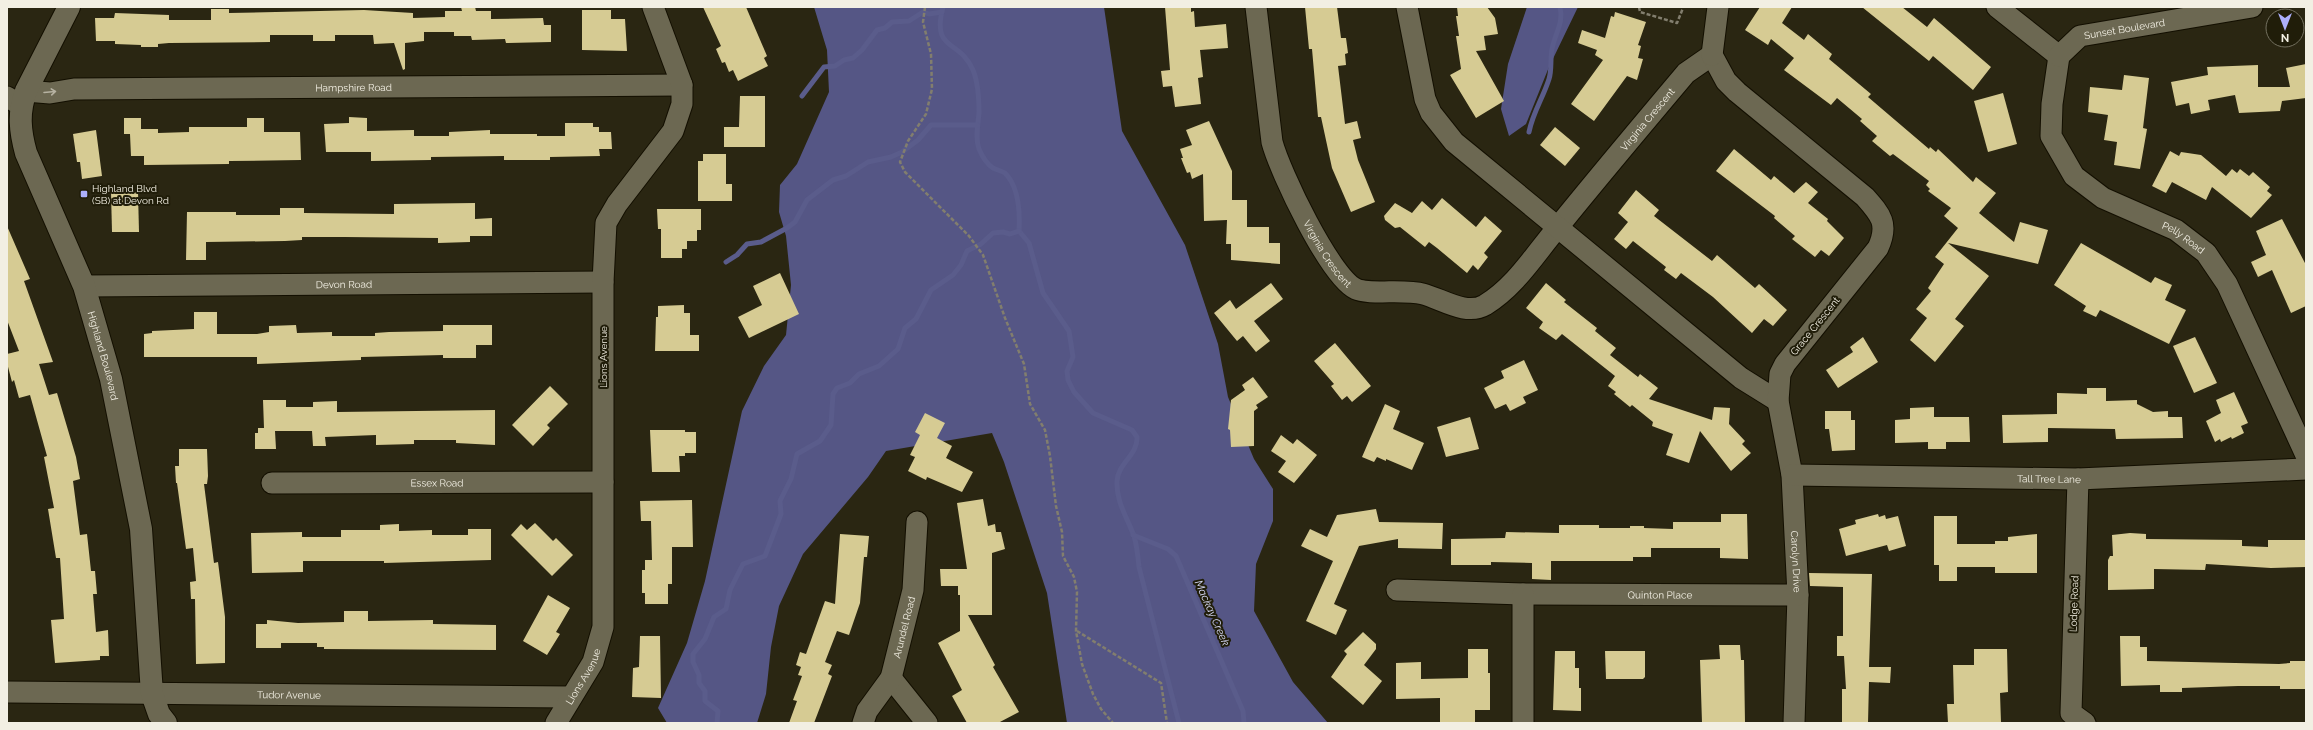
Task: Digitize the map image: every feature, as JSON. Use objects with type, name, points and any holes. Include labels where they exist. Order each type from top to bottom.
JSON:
[{"type":"street","name":"Highland Boulevard","points":[[69,7],[18,98],[20,133],[26,153],[84,286],[111,379],[141,529],[152,694],[159,714],[166,723]]},
{"type":"street","name":"Lions Avenue","points":[[556,723],[593,662],[603,628],[603,282],[606,223],[617,204],[674,131],[682,104],[682,85],[653,7]]},
{"type":"street","name":"Virginia Crescent","points":[[1256,7],[1272,142],[1277,162],[1330,262],[1346,283],[1357,290],[1422,293],[1460,308],[1483,306],[1522,272],[1557,227],[1686,73],[1712,55]]},
{"type":"street","points":[[1408,7],[1425,99],[1439,125],[1454,142],[1741,378],[1778,401]]},
{"type":"street","points":[[1712,55],[1718,7]]},
{"type":"street","points":[[1997,7],[2059,56]]},
{"type":"street","name":"Sunset Boulevard","points":[[2059,56],[2080,36],[2252,7]]},
{"type":"street","name":"Grace Crescent","points":[[1712,55],[1726,81],[1737,92],[1865,197],[1878,212],[1883,225],[1882,238],[1878,248],[1785,364],[1780,374],[1778,401]]},
{"type":"street","name":"Pelly Road","points":[[2059,56],[2052,104],[2051,136],[2074,176],[2103,198],[2176,230],[2206,253],[2227,284],[2306,455]]},
{"type":"street","name":"Hampshire Road","points":[[18,98],[74,89],[682,85]]},
{"type":"street","name":"Devon Road","points":[[84,286],[603,282]]},
{"type":"street","name":"Carolyn Drive","points":[[1778,401],[1792,475],[1798,595],[1794,723]]},
{"type":"street","name":"Tall Tree Lane","points":[[1792,475],[2078,479],[2306,469]]},
{"type":"street","name":"Lodge Road","points":[[2078,479],[2071,713],[2085,723]]},
{"type":"street","name":"Essex Road","points":[[272,484],[603,482]]},
{"type":"street","name":"Arundel Road","points":[[863,723],[867,712],[891,678],[913,590],[916,522]]},
{"type":"street","name":"Quinton Place","points":[[1397,590],[1523,594],[1798,595]]},
{"type":"street","points":[[1523,594],[1523,723]]},
{"type":"street","points":[[891,678],[927,723]]},
{"type":"street","name":"Tudor Avenue","points":[[7,692],[571,697]]},
{"type":"path","points":[[925,7],[923,22],[931,54],[932,89],[926,114],[908,141],[900,162],[905,172],[920,189],[969,236],[983,256],[1005,318],[1024,364],[1030,404],[1045,430],[1050,456],[1056,506],[1062,532],[1063,556],[1074,577],[1077,592],[1076,631],[1082,664],[1092,694],[1101,710],[1114,723]]},
{"type":"path","points":[[1639,7],[1640,12],[1677,23],[1683,8]]},
{"type":"path","points":[[1076,631],[1161,682],[1167,723]]},
{"type":"shaded area","points":[[814,7],[1104,7],[1122,131],[1185,245],[1218,344],[1228,397],[1254,459],[1273,489],[1273,521],[1256,564],[1254,611],[1293,682],[1328,723],[1067,723],[1047,593],[1004,462],[992,433],[886,451],[868,477],[803,554],[779,606],[771,647],[766,694],[757,723],[667,723],[658,708],[687,643],[705,581],[742,411],[764,366],[786,335],[791,285],[786,236],[779,212],[780,185],[797,164],[829,92],[827,50]]},
{"type":"shaded area","points":[[1527,7],[1578,7],[1549,67],[1526,124],[1509,136],[1501,109],[1508,64]]},
{"type":"building","points":[[461,7],[475,7],[476,11],[491,11],[491,19],[543,18],[544,25],[551,25],[551,42],[506,43],[505,39],[472,40],[471,36],[454,36],[454,32],[424,32],[424,41],[405,43],[405,69],[403,70],[394,43],[374,44],[373,35],[335,35],[335,41],[313,41],[313,35],[270,35],[270,42],[169,43],[158,44],[158,47],[115,44],[115,41],[96,41],[95,18],[114,18],[115,13],[169,15],[169,20],[211,20],[211,9],[229,9],[229,13],[364,10],[413,13],[413,18],[445,17],[445,11],[462,11]]},
{"type":"building","points":[[703,7],[746,7],[767,56],[764,58],[768,66],[738,81],[733,70],[729,72],[725,62],[722,63],[716,49],[721,46]]},
{"type":"building","points":[[1165,7],[1191,7],[1191,12],[1194,11],[1195,27],[1226,24],[1228,48],[1200,50],[1203,77],[1198,78],[1201,104],[1175,107],[1172,86],[1163,87],[1161,71],[1170,70]]},
{"type":"building","points":[[1305,7],[1337,7],[1341,38],[1346,38],[1348,53],[1345,54],[1346,65],[1338,66],[1345,124],[1357,121],[1361,138],[1353,140],[1358,160],[1375,202],[1351,212],[1332,168],[1321,117],[1318,117],[1312,49],[1309,49]]},
{"type":"building","points":[[1457,7],[1487,7],[1495,18],[1498,34],[1484,36],[1486,50],[1476,51],[1504,101],[1476,118],[1450,75],[1461,69],[1456,36],[1459,36],[1456,16],[1458,16]]},
{"type":"building","points":[[1760,7],[1792,7],[1782,23],[1804,40],[1808,34],[1832,54],[1829,59],[1871,94],[1868,97],[1929,149],[1930,147],[1936,152],[1938,149],[1973,182],[1976,177],[1996,193],[1979,213],[2014,242],[2020,222],[2048,230],[2038,264],[1948,243],[1989,276],[1955,319],[1964,326],[1935,362],[1910,340],[1927,318],[1916,309],[1931,291],[1928,288],[1944,264],[1935,257],[1958,228],[1944,216],[1951,208],[1928,191],[1930,189],[1926,185],[1929,181],[1893,154],[1890,156],[1872,141],[1877,136],[1860,121],[1862,119],[1837,98],[1831,105],[1784,70],[1794,58],[1771,39],[1768,45],[1745,30]]},
{"type":"building","points":[[1862,7],[1902,7],[1927,27],[1934,18],[1991,67],[1973,90],[1933,56],[1929,61]]},
{"type":"building","points":[[582,10],[611,10],[611,19],[625,19],[627,51],[582,50]]},
{"type":"building","points":[[1615,12],[1646,22],[1638,45],[1641,46],[1638,58],[1643,59],[1637,80],[1627,76],[1594,121],[1571,104],[1603,60],[1595,55],[1597,50],[1578,43],[1582,30],[1605,38],[1611,16],[1614,17]]},
{"type":"building","points":[[2306,64],[2306,98],[2282,101],[2280,111],[2239,113],[2235,95],[2208,100],[2210,110],[2191,114],[2189,103],[2176,106],[2171,82],[2208,75],[2207,67],[2258,65],[2258,87],[2290,87],[2286,68]]},
{"type":"building","points":[[2124,75],[2149,78],[2143,128],[2147,129],[2140,169],[2114,165],[2117,142],[2104,140],[2108,115],[2088,112],[2090,87],[2122,90]]},
{"type":"building","points":[[2003,93],[2017,144],[1988,152],[1974,101]]},
{"type":"building","points":[[740,96],[765,96],[765,147],[724,147],[724,127],[739,127]]},
{"type":"building","points":[[349,117],[367,118],[367,131],[414,130],[414,136],[449,136],[449,132],[490,130],[490,134],[537,134],[537,136],[565,136],[565,123],[593,123],[593,127],[599,127],[599,132],[611,132],[612,149],[599,149],[600,156],[550,157],[550,160],[504,160],[504,156],[431,157],[431,160],[371,161],[371,152],[326,152],[324,124],[349,123]]},
{"type":"building","points":[[124,118],[141,118],[141,129],[158,129],[158,133],[189,132],[189,127],[247,127],[247,118],[264,118],[264,132],[300,132],[301,160],[229,161],[229,164],[144,165],[144,156],[131,156],[130,134],[124,134]]},
{"type":"building","points":[[1209,121],[1232,171],[1232,200],[1247,200],[1247,227],[1269,227],[1269,243],[1280,243],[1280,264],[1231,260],[1231,244],[1226,244],[1227,220],[1204,221],[1203,174],[1192,179],[1190,172],[1187,173],[1181,158],[1183,158],[1180,149],[1192,145],[1186,130]]},
{"type":"building","points":[[1555,127],[1580,148],[1565,166],[1540,145]]},
{"type":"building","points":[[96,130],[102,176],[82,179],[80,162],[77,162],[73,134]]},
{"type":"building","points":[[1734,149],[1771,180],[1774,176],[1794,193],[1806,182],[1818,192],[1808,203],[1828,219],[1827,221],[1844,238],[1829,256],[1821,250],[1815,257],[1792,239],[1795,236],[1774,218],[1775,216],[1716,171]]},
{"type":"building","points":[[2170,151],[2179,156],[2181,152],[2201,155],[2226,176],[2232,169],[2237,173],[2240,169],[2249,176],[2253,172],[2270,187],[2267,191],[2272,195],[2251,218],[2212,187],[2206,200],[2172,182],[2166,193],[2152,186]]},
{"type":"building","points":[[703,154],[726,154],[726,184],[732,184],[732,201],[698,201],[698,161],[703,161]]},
{"type":"building","points":[[1636,190],[1659,210],[1654,216],[1712,261],[1717,255],[1755,288],[1759,284],[1787,310],[1773,326],[1764,319],[1752,333],[1713,297],[1681,273],[1676,279],[1664,270],[1666,267],[1633,241],[1626,249],[1614,239],[1628,222],[1618,213]]},
{"type":"building","points":[[111,192],[138,192],[139,232],[112,232]]},
{"type":"building","points":[[1442,198],[1476,227],[1485,216],[1502,231],[1484,253],[1488,257],[1478,270],[1473,265],[1467,273],[1429,242],[1425,247],[1400,227],[1395,228],[1385,220],[1384,216],[1395,203],[1412,213],[1422,201],[1432,210]]},
{"type":"building","points":[[475,203],[475,219],[492,218],[492,236],[470,236],[470,242],[438,243],[438,238],[302,237],[302,240],[285,241],[206,242],[206,260],[186,260],[187,212],[236,212],[236,215],[280,215],[280,208],[304,208],[304,213],[394,214],[394,204]]},
{"type":"building","points":[[657,209],[701,209],[701,230],[697,230],[697,241],[687,241],[687,249],[682,249],[682,258],[661,258],[661,229],[658,229]]},
{"type":"building","points":[[2282,219],[2306,265],[2306,306],[2291,313],[2272,270],[2258,277],[2251,262],[2266,255],[2256,231]]},
{"type":"building","points":[[7,226],[30,279],[24,281],[53,362],[39,364],[49,395],[57,393],[76,457],[80,479],[73,481],[80,535],[87,534],[91,571],[95,571],[97,594],[93,594],[96,632],[108,630],[109,656],[100,656],[100,660],[55,663],[51,620],[64,619],[60,558],[56,558],[48,509],[54,508],[44,457],[47,456],[30,395],[19,398],[14,380],[12,382],[7,363],[7,354],[19,351],[7,320]]},
{"type":"building","points":[[2081,243],[2151,283],[2155,277],[2172,285],[2165,300],[2186,310],[2169,344],[2100,310],[2096,317],[2083,311],[2086,306],[2054,285]]},
{"type":"building","points":[[780,273],[799,314],[749,338],[738,317],[762,305],[753,286]]},
{"type":"building","points":[[1271,283],[1283,299],[1254,321],[1270,341],[1256,352],[1243,336],[1237,341],[1214,313],[1230,300],[1236,309]]},
{"type":"building","points":[[1546,283],[1566,300],[1564,302],[1597,328],[1595,331],[1616,348],[1610,355],[1638,377],[1640,374],[1658,388],[1649,399],[1712,420],[1714,407],[1730,408],[1729,424],[1745,441],[1742,444],[1751,453],[1731,471],[1700,431],[1689,463],[1666,455],[1673,434],[1652,426],[1653,422],[1632,405],[1630,407],[1614,394],[1616,392],[1608,386],[1615,376],[1562,334],[1556,340],[1539,328],[1543,322],[1526,308]]},
{"type":"building","points":[[684,305],[684,313],[690,313],[690,335],[699,335],[699,351],[655,351],[656,317],[658,317],[658,306]]},
{"type":"building","points":[[194,312],[217,312],[217,334],[257,334],[269,332],[269,326],[296,325],[297,333],[332,332],[332,336],[375,336],[375,333],[443,331],[443,325],[492,325],[492,345],[476,345],[476,358],[443,358],[443,355],[361,357],[361,360],[257,364],[257,357],[144,357],[144,334],[152,333],[152,331],[194,329]]},
{"type":"building","points":[[1863,337],[1878,362],[1838,388],[1826,370],[1853,352],[1850,347]]},
{"type":"building","points":[[2195,337],[2217,383],[2194,393],[2173,346]]},
{"type":"building","points":[[1335,343],[1371,386],[1352,402],[1347,396],[1342,400],[1331,386],[1334,384],[1314,361]]},
{"type":"building","points":[[1524,360],[1538,390],[1523,397],[1526,403],[1510,411],[1506,404],[1495,409],[1484,388],[1504,378],[1501,371]]},
{"type":"building","points":[[1253,377],[1268,397],[1256,405],[1258,408],[1254,411],[1254,446],[1231,447],[1230,430],[1228,429],[1231,400],[1245,390],[1242,385]]},
{"type":"building","points":[[550,386],[568,404],[547,425],[550,428],[533,446],[512,425]]},
{"type":"building","points":[[2087,388],[2106,388],[2106,401],[2137,400],[2137,404],[2153,412],[2168,411],[2168,417],[2182,417],[2183,438],[2116,439],[2115,429],[2048,428],[2048,442],[2003,443],[2002,415],[2057,414],[2057,393],[2087,394]]},
{"type":"building","points":[[2234,392],[2248,423],[2241,426],[2244,433],[2232,439],[2231,437],[2221,442],[2220,439],[2215,442],[2206,421],[2221,413],[2216,400]]},
{"type":"building","points":[[263,400],[286,400],[286,407],[313,407],[313,402],[337,401],[337,412],[495,410],[495,445],[456,443],[456,440],[414,440],[414,444],[376,445],[376,435],[325,437],[326,446],[313,446],[312,431],[275,431],[276,449],[255,449],[255,433],[258,433],[258,428],[264,428]]},
{"type":"building","points":[[1385,404],[1400,411],[1393,429],[1424,443],[1412,470],[1386,459],[1386,461],[1377,457],[1374,462],[1362,457]]},
{"type":"building","points":[[1934,407],[1934,417],[1969,417],[1970,442],[1946,442],[1946,449],[1928,449],[1928,442],[1895,443],[1895,420],[1910,419],[1910,408]]},
{"type":"building","points":[[1825,411],[1851,411],[1851,420],[1855,420],[1855,450],[1832,451],[1829,429],[1825,429]]},
{"type":"building","points":[[925,413],[945,423],[937,438],[952,446],[946,458],[973,472],[962,492],[927,477],[926,480],[908,471],[915,457],[910,455],[920,435],[915,432]]},
{"type":"building","points":[[1470,417],[1479,449],[1446,457],[1437,427]]},
{"type":"building","points":[[650,430],[685,430],[685,432],[696,432],[696,453],[685,453],[685,456],[679,456],[680,472],[652,472]]},
{"type":"building","points":[[1281,435],[1293,444],[1297,439],[1317,455],[1294,483],[1278,472],[1286,461],[1271,451]]},
{"type":"building","points":[[179,449],[207,449],[208,476],[207,484],[204,484],[214,563],[218,562],[225,617],[225,663],[196,664],[195,599],[191,599],[190,582],[196,581],[193,548],[186,549],[176,483],[175,466],[179,466]]},
{"type":"building","points":[[983,499],[988,526],[995,524],[996,532],[1001,532],[1005,549],[992,553],[992,615],[968,615],[995,665],[993,667],[1019,712],[998,723],[967,723],[952,696],[962,690],[938,643],[960,631],[960,595],[958,595],[958,586],[941,586],[940,569],[967,569],[957,503]]},
{"type":"building","points":[[692,500],[693,547],[672,547],[672,584],[668,584],[668,604],[645,604],[645,593],[642,593],[642,570],[645,570],[645,560],[652,560],[651,521],[641,521],[640,501]]},
{"type":"building","points":[[1376,509],[1379,522],[1443,523],[1442,549],[1398,548],[1398,539],[1359,546],[1334,604],[1347,610],[1336,635],[1306,621],[1333,561],[1301,546],[1310,529],[1327,537],[1337,515]]},
{"type":"building","points":[[1721,514],[1747,514],[1748,559],[1720,558],[1720,548],[1651,548],[1651,557],[1633,557],[1633,561],[1551,561],[1551,580],[1532,579],[1532,563],[1491,562],[1491,565],[1451,565],[1451,539],[1505,538],[1506,532],[1559,533],[1559,525],[1599,525],[1599,528],[1630,528],[1630,526],[1644,526],[1644,528],[1673,529],[1673,522],[1721,522]]},
{"type":"building","points":[[1878,514],[1879,517],[1885,515],[1886,519],[1898,516],[1906,546],[1889,551],[1887,545],[1846,556],[1839,529],[1856,524],[1855,520]]},
{"type":"building","points":[[1934,516],[1957,516],[1957,544],[1995,544],[1995,541],[2008,541],[2008,537],[2037,534],[2037,573],[1995,573],[1995,567],[1957,567],[1957,581],[1939,581],[1939,565],[1934,565]]},
{"type":"building","points":[[535,523],[553,541],[556,538],[573,555],[552,576],[511,535],[521,524],[527,530]]},
{"type":"building","points":[[399,524],[399,531],[432,530],[432,535],[468,535],[468,529],[491,529],[491,560],[384,563],[384,561],[303,561],[303,572],[252,573],[251,533],[302,532],[302,537],[341,537],[341,530],[380,530],[380,525]]},
{"type":"building","points":[[2130,533],[2146,534],[2146,539],[2242,540],[2242,546],[2268,547],[2268,540],[2306,540],[2306,567],[2271,568],[2206,564],[2205,570],[2154,569],[2154,589],[2108,590],[2108,560],[2110,556],[2113,556],[2112,535]]},
{"type":"building","points":[[840,534],[869,536],[867,557],[864,557],[860,603],[849,635],[837,631],[825,662],[832,665],[828,674],[832,676],[814,723],[789,723],[797,701],[793,700],[802,676],[798,675],[801,667],[796,665],[800,652],[806,654],[825,601],[835,604]]},
{"type":"building","points":[[1809,573],[1872,574],[1869,667],[1891,667],[1890,683],[1869,682],[1868,723],[1842,723],[1842,689],[1846,689],[1844,656],[1837,656],[1837,636],[1843,636],[1843,587],[1810,586]]},
{"type":"building","points":[[548,595],[570,608],[556,632],[560,634],[547,655],[523,641]]},
{"type":"building","points":[[344,611],[368,611],[368,621],[433,620],[433,624],[496,625],[496,650],[324,649],[324,647],[317,647],[317,643],[281,643],[281,648],[256,648],[256,624],[267,624],[267,620],[298,623],[344,622]]},
{"type":"building","points":[[1363,632],[1376,644],[1376,649],[1364,665],[1382,681],[1363,705],[1331,677],[1347,654],[1344,651]]},
{"type":"building","points":[[640,636],[660,636],[661,698],[632,697],[633,668],[639,667]]},
{"type":"building","points":[[2120,636],[2140,636],[2140,647],[2147,647],[2147,661],[2279,664],[2290,663],[2290,661],[2306,661],[2306,689],[2280,689],[2280,686],[2238,686],[2182,688],[2182,692],[2160,692],[2160,685],[2121,686]]},
{"type":"building","points":[[1719,645],[1740,645],[1741,660],[1744,660],[1745,723],[1702,723],[1700,660],[1720,659]]},
{"type":"building","points":[[1468,649],[1488,649],[1488,673],[1490,673],[1490,710],[1475,710],[1475,723],[1440,723],[1440,698],[1396,699],[1396,663],[1421,662],[1421,679],[1468,678]]},
{"type":"building","points":[[1974,649],[2007,649],[2008,692],[2000,693],[2001,723],[1948,723],[1947,704],[1954,704],[1953,665],[1974,665]]},
{"type":"building","points":[[1555,651],[1575,651],[1575,668],[1579,668],[1579,688],[1581,688],[1581,711],[1553,710]]},
{"type":"building","points":[[1605,651],[1645,651],[1645,677],[1643,679],[1606,679]]},
{"type":"waterway","name":"Mackay Creek","points":[[943,7],[940,21],[944,39],[967,60],[973,70],[976,80],[979,102],[977,136],[979,149],[989,164],[993,168],[1005,173],[1013,185],[1018,200],[1019,231],[1029,243],[1043,293],[1069,331],[1073,357],[1067,371],[1068,380],[1074,392],[1093,413],[1132,430],[1137,437],[1134,449],[1118,475],[1118,496],[1135,540],[1139,567],[1179,723]]},
{"type":"waterway","points":[[1529,132],[1550,76],[1553,43],[1561,18],[1560,7]]},
{"type":"waterway","points":[[802,96],[824,67],[835,66],[844,60],[853,58],[862,50],[877,30],[885,28],[892,22],[909,21],[923,12],[929,14],[942,12]]},
{"type":"waterway","points":[[726,262],[737,255],[747,244],[761,242],[795,222],[807,200],[833,180],[846,176],[868,162],[891,157],[902,152],[918,140],[931,125],[977,125]]},
{"type":"waterway","points":[[717,723],[718,711],[705,701],[705,691],[699,683],[699,675],[693,662],[693,654],[705,639],[714,617],[726,609],[730,590],[743,564],[765,556],[781,514],[780,501],[791,479],[797,454],[820,441],[831,425],[833,394],[837,388],[850,383],[859,374],[879,366],[898,349],[905,328],[916,319],[931,290],[953,275],[961,265],[967,251],[981,244],[993,233],[1003,232],[1010,234],[1019,231]]},
{"type":"waterway","name":"Mackay Creek","points":[[1133,535],[1168,549],[1176,556],[1243,711],[1244,723]]},
{"type":"place","name":"Highland Blvd (SB) at Devon Rd","points":[[84,194]]}]
